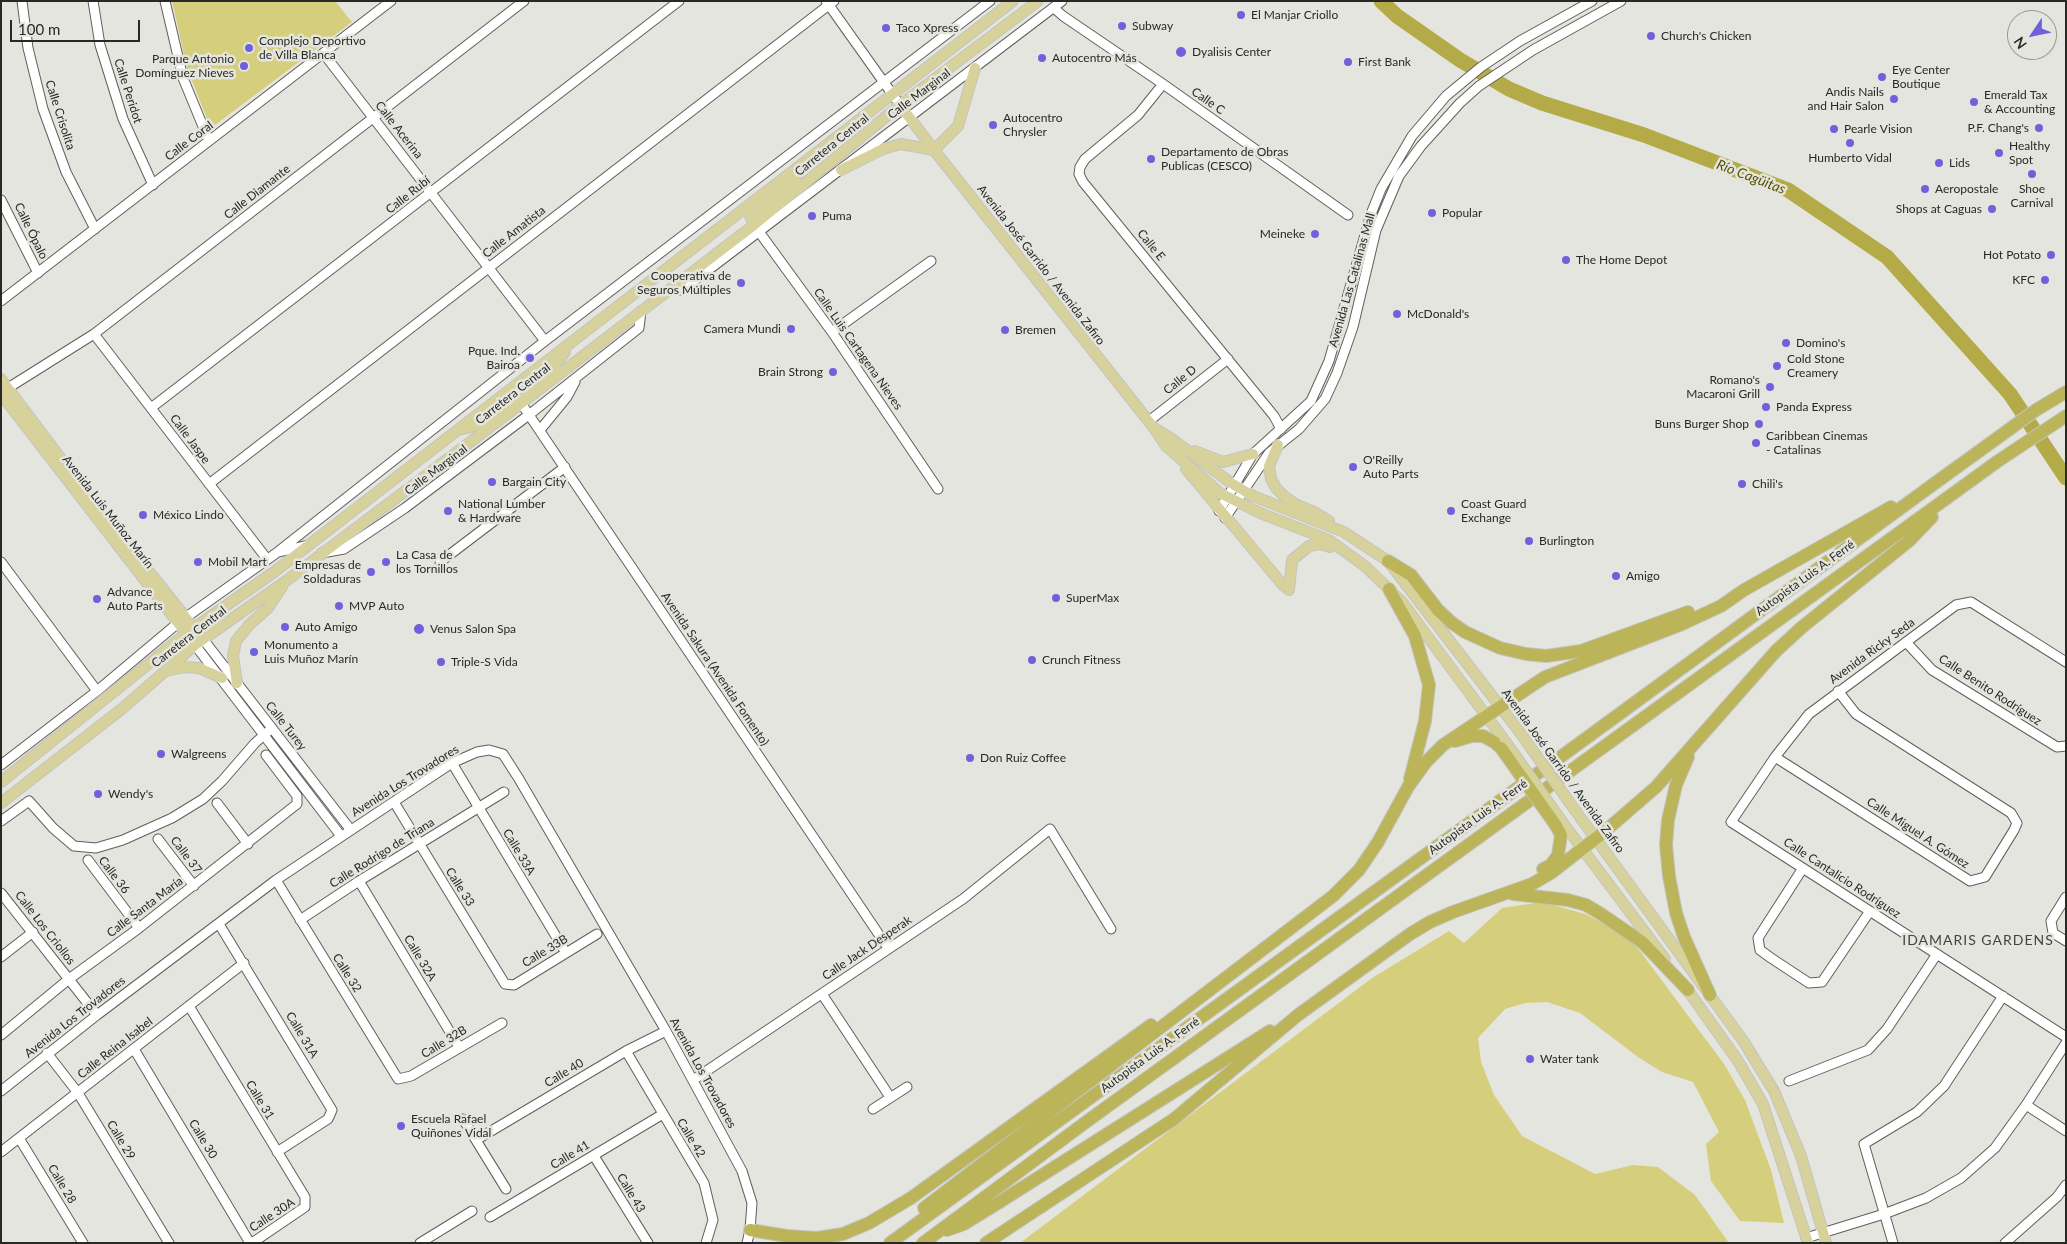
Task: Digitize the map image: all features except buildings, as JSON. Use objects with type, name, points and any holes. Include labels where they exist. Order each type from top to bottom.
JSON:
[{"type":"highway","name":"Autopista Luis A. Ferré","points":[[892,1241],[1582,742],[1988,444],[2063,393]]},
{"type":"highway","name":"Autopista Luis A. Ferré","points":[[928,1239],[1086,1122],[1998,461],[2066,416]]},
{"type":"highway","points":[[892,1241],[927,1206],[1333,896],[1359,870],[1378,842],[1408,787],[1429,758],[1448,742],[1527,687],[1545,677],[1698,617],[1721,606],[1744,590],[1931,486]]},
{"type":"highway","points":[[928,1239],[964,1224],[1298,1015],[1430,922],[1532,884],[1551,873],[1633,809],[1694,746],[1776,651],[1801,628],[1910,540],[1958,491]]},
{"type":"highway","points":[[1388,561],[1411,575],[1438,610],[1465,632],[1500,648],[1546,656],[1581,651],[1744,590]]},
{"type":"highway","points":[[1389,588],[1415,636],[1429,685],[1425,721],[1408,787]]},
{"type":"highway","points":[[1448,742],[1472,736],[1483,736],[1503,744],[1560,825],[1561,836],[1558,855],[1551,864],[1508,893]]},
{"type":"highway","points":[[1694,746],[1676,785],[1670,811],[1666,846],[1676,913],[1691,954],[1710,995]]},
{"type":"highway","points":[[1508,893],[1550,896],[1586,906],[1616,923],[1642,942],[1688,990]]},
{"type":"highway","points":[[749,1237],[786,1236],[817,1238],[843,1234],[869,1223],[910,1198],[1198,991],[1253,956]]},
{"type":"highway","points":[[986,1243],[1174,1119],[1298,1015]]},
{"type":"main road","name":"Carretera Central","points":[[1,782],[190,631],[274,572],[1013,1]]},
{"type":"main road","name":"Carretera Central","points":[[1,803],[123,708],[199,642],[286,581],[669,290],[757,229],[900,105],[1038,1]]},
{"type":"main road","points":[[841,170],[883,149],[901,144],[934,150],[958,126],[975,68]]},
{"type":"main road","name":"Avenida José Garrido / Avenida Zafiro","points":[[900,105],[1151,425],[1220,493],[1232,500],[1329,540],[1366,567],[1402,602],[1487,716],[1503,744]]},
{"type":"main road","points":[[757,229],[750,216],[792,184],[804,163]]},
{"type":"main road","points":[[455,432],[477,425],[500,409],[521,403],[535,381],[554,366],[574,341]]},
{"type":"main road","name":"Avenida Luis Muñoz Marín","points":[[1,379],[4,393],[182,620]]},
{"type":"main road","name":"Avenida Luis Muñoz Marín","points":[[4,393],[92,500],[182,620]]},
{"type":"main road","points":[[1278,445],[1269,466],[1271,479],[1276,488],[1284,496],[1316,513],[1344,532]]},
{"type":"main road","name":"Avenida José Garrido / Avenida Zafiro","points":[[1176,448],[1254,496],[1344,532],[1388,561],[1519,731],[1744,1042],[1774,1091],[1801,1156],[1825,1238]]},
{"type":"main road","points":[[1176,448],[1224,462],[1253,454]]},
{"type":"main road","points":[[1176,448],[1222,514],[1289,590],[1292,560],[1301,551],[1309,546],[1319,544],[1342,550]]},
{"type":"main road","points":[[237,683],[232,656],[236,641],[249,625],[268,608],[286,581]]},
{"type":"main road","points":[[182,620],[199,642]]},
{"type":"main road","points":[[165,671],[185,667],[199,668],[222,678]]},
{"type":"main road","points":[[1560,825],[1582,849],[1688,990],[1738,1061],[1762,1104],[1807,1240]]},
{"type":"street","name":"Calle Crisolita","points":[[22,1],[28,48],[43,109],[66,172],[95,229]]},
{"type":"street","name":"Calle Peridot","points":[[92,1],[100,45],[122,119],[153,185]]},
{"type":"street","points":[[165,1],[183,78],[209,141]]},
{"type":"street","name":"Calle Coral","points":[[1,302],[391,1]]},
{"type":"street","name":"Calle Diamante","points":[[4,393],[94,334],[524,1]]},
{"type":"street","name":"Calle Rubí","points":[[151,408],[679,1]]},
{"type":"street","name":"Calle Marginal","points":[[757,229],[841,170],[1062,1]]},
{"type":"street","name":"Avenida Las Catalinas Mall","points":[[1240,488],[1253,454],[1311,401],[1329,361],[1371,214],[1380,189],[1412,136],[1446,96],[1481,66],[1520,41],[1592,1]]},
{"type":"street","name":"Avenida Las Catalinas Mall","points":[[1222,514],[1261,463],[1278,445],[1311,417],[1325,399],[1337,374],[1353,327],[1376,230],[1398,176],[1432,133],[1460,103],[1497,73],[1533,50],[1621,1]]},
{"type":"street","points":[[830,3],[900,105]]},
{"type":"street","name":"Calle Amatista","points":[[209,484],[830,3]]},
{"type":"street","points":[[1,764],[97,691],[182,620],[275,554],[545,341],[987,3],[993,17]]},
{"type":"street","name":"Calle C","points":[[1054,8],[1062,16],[1348,215]]},
{"type":"street","name":"Calle Acerina","points":[[324,54],[545,341]]},
{"type":"street","name":"Calle E","points":[[1162,84],[1138,115],[1085,159],[1080,167],[1079,174],[1083,182],[1274,416],[1281,429]]},
{"type":"street","name":"Calle Ópalo","points":[[1,200],[38,273]]},
{"type":"street","name":"Calle Luis Cartagena Nieves","points":[[757,229],[832,332],[938,489]]},
{"type":"street","points":[[832,332],[931,261]]},
{"type":"street","name":"Calle Marginal","points":[[322,554],[344,549],[386,521],[530,414],[639,328],[641,311]]},
{"type":"street","name":"Calle Jaspe","points":[[94,334],[267,559]]},
{"type":"street","name":"Calle D","points":[[1151,425],[1228,359]]},
{"type":"street","points":[[540,430],[567,396],[577,377]]},
{"type":"street","name":"Avenida Sakura (Avenida Fomento)","points":[[521,403],[888,948]]},
{"type":"street","points":[[440,562],[565,467]]},
{"type":"street","points":[[275,554],[308,545]]},
{"type":"street","points":[[1,562],[97,691]]},
{"type":"street","name":"Avenida Ricky Seda","points":[[1731,822],[1776,757],[1809,714],[1956,605],[1971,602],[2066,662]]},
{"type":"street","name":"Calle Turey","points":[[199,642],[222,678],[341,836]]},
{"type":"street","name":"Calle Turey","points":[[199,642],[237,683],[350,829]]},
{"type":"street","name":"Calle Benito Rodríguez","points":[[1906,642],[1932,670],[2057,747],[2066,746]]},
{"type":"street","name":"Calle Miguel A. Gómez","points":[[1776,757],[1970,881],[1985,877],[2017,823],[2011,814],[1856,714],[1838,691]]},
{"type":"street","points":[[1,821],[29,801],[53,828],[74,846],[96,848],[123,840],[172,818],[203,799],[272,728]]},
{"type":"street","name":"Avenida Los Trovadores","points":[[1,1091],[97,1015],[276,880],[350,829],[452,763],[485,750],[503,754],[693,1080],[742,1171],[752,1203],[749,1237]]},
{"type":"street","name":"Calle Santa María","points":[[1,1035],[70,979],[194,886],[297,804],[298,796],[266,756]]},
{"type":"street","name":"Calle 33A","points":[[452,763],[566,953]]},
{"type":"street","name":"Calle Rodrigo de Triana","points":[[300,920],[359,881],[504,792]]},
{"type":"street","name":"Calle 33","points":[[394,802],[505,984]]},
{"type":"street","points":[[217,803],[248,844]]},
{"type":"street","name":"Calle Cantalicio Rodríguez","points":[[1731,822],[2066,1037]]},
{"type":"street","name":"Calle Jack Desperak","points":[[693,1080],[963,899],[1050,829],[1111,929]]},
{"type":"street","name":"Calle 37","points":[[158,840],[194,886]]},
{"type":"street","name":"Calle 36","points":[[88,860],[139,928]]},
{"type":"street","points":[[1803,868],[1758,938],[1760,950],[1771,958],[1810,983],[1822,982],[1870,911]]},
{"type":"street","name":"Calle 32","points":[[276,880],[398,1079]]},
{"type":"street","name":"Calle 32A","points":[[359,881],[459,1047]]},
{"type":"street","name":"Calle Los Criollos","points":[[1,893],[34,932],[97,1015]]},
{"type":"street","points":[[2066,897],[2051,921],[2053,933],[2066,941]]},
{"type":"street","points":[[219,924],[244,963]]},
{"type":"street","points":[[1,957],[34,932]]},
{"type":"street","name":"Calle 33B","points":[[505,984],[514,985],[597,934]]},
{"type":"street","points":[[1788,1081],[1868,1050],[1887,1029],[1936,954]]},
{"type":"street","name":"Calle Reina Isabel","points":[[1,1152],[244,963]]},
{"type":"street","name":"Calle 31A","points":[[244,963],[332,1110],[328,1119],[277,1152]]},
{"type":"street","points":[[822,994],[890,1097]]},
{"type":"street","points":[[1893,1243],[1864,1144],[1917,1112],[1944,1086],[2003,996]]},
{"type":"street","name":"Calle 31","points":[[189,1006],[305,1197],[306,1207]]},
{"type":"street","name":"Calle 32B","points":[[398,1079],[411,1076],[502,1022]]},
{"type":"street","name":"Calle 40","points":[[476,1140],[626,1051],[666,1031]]},
{"type":"street","points":[[1807,1240],[1825,1238],[1926,1198],[1961,1178],[1995,1148],[2026,1105],[2066,1043]]},
{"type":"street","name":"Calle 30","points":[[134,1049],[251,1243]]},
{"type":"street","name":"Calle 42","points":[[626,1051],[704,1183],[713,1220],[706,1243]]},
{"type":"street","name":"Calle 29","points":[[48,1053],[78,1093],[169,1243]]},
{"type":"street","points":[[873,1109],[907,1086]]},
{"type":"street","points":[[2026,1105],[2066,1130]]},
{"type":"street","name":"Calle 41","points":[[490,1217],[662,1114]]},
{"type":"street","points":[[463,1119],[506,1189]]},
{"type":"street","name":"Calle 28","points":[[19,1138],[83,1243]]},
{"type":"street","name":"Calle 43","points":[[594,1156],[648,1243]]},
{"type":"street","points":[[2005,1243],[2057,1197],[2066,1185]]},
{"type":"street","name":"Calle 30A","points":[[251,1243],[306,1207]]},
{"type":"street","points":[[420,1243],[472,1211]]},
{"type":"shaded area","name":"Parque Antonio Domínguez Nieves","points":[[172,1],[335,1],[352,22],[212,126],[209,124],[187,68]]},
{"type":"shaded area","points":[[1542,902],[1585,914],[1618,931],[1637,947],[1724,1064],[1745,1100],[1771,1170],[1784,1223],[1740,1221],[1711,1181],[1706,1144],[1719,1132],[1693,1082],[1662,1072],[1638,1057],[1580,1013],[1547,1002],[1525,1003],[1505,1009],[1478,1038],[1481,1062],[1494,1095],[1522,1136],[1595,1174],[1633,1165],[1658,1167],[1695,1195],[1729,1243],[1020,1243],[1372,978],[1449,931],[1464,943],[1502,908]]},
{"type":"waterway","name":"Río Cagüitas","points":[[1381,1],[1397,16],[1460,60],[1509,89],[1542,103],[1644,135],[1788,190],[1887,257],[2010,394],[2066,478]]},
{"type":"place","name":"El Manjar Criollo","points":[[1241,15]]},
{"type":"place","name":"Subway","points":[[1122,26]]},
{"type":"place","name":"Taco Xpress","points":[[886,28]]},
{"type":"place","name":"Church's Chicken","points":[[1651,36]]},
{"type":"place","name":"Complejo Deportivo de Villa Blanca","points":[[249,48]]},
{"type":"place","name":"Dyalisis Center","points":[[1181,52]]},
{"type":"place","name":"Autocentro Más","points":[[1042,58]]},
{"type":"place","name":"First Bank","points":[[1348,62]]},
{"type":"place","name":"Parque Antonio Domínguez Nieves","points":[[244,66]]},
{"type":"place","name":"Eye Center Boutique","points":[[1882,77]]},
{"type":"place","name":"Andis Nails and Hair Salon","points":[[1894,99]]},
{"type":"place","name":"Emerald Tax & Accounting","points":[[1974,102]]},
{"type":"place","name":"Autocentro Chrysler","points":[[993,125]]},
{"type":"place","name":"P.F. Chang's","points":[[2039,128]]},
{"type":"place","name":"Pearle Vision","points":[[1834,129]]},
{"type":"place","name":"Humberto Vidal","points":[[1850,143]]},
{"type":"place","name":"Healthy Spot","points":[[1999,153]]},
{"type":"place","name":"Departamento de Obras Publicas (CESCO)","points":[[1151,159]]},
{"type":"place","name":"Lids","points":[[1939,163]]},
{"type":"place","name":"Shoe Carnival","points":[[2032,174]]},
{"type":"place","name":"Aeropostale","points":[[1925,189]]},
{"type":"place","name":"Shops at Caguas","points":[[1992,209]]},
{"type":"place","name":"Popular","points":[[1432,213]]},
{"type":"place","name":"Puma","points":[[812,216]]},
{"type":"place","name":"Meineke","points":[[1315,234]]},
{"type":"place","name":"Hot Potato","points":[[2051,255]]},
{"type":"place","name":"The Home Depot","points":[[1566,260]]},
{"type":"place","name":"KFC","points":[[2045,280]]},
{"type":"place","name":"Cooperativa de Seguros Múltiples","points":[[741,283]]},
{"type":"place","name":"McDonald's","points":[[1397,314]]},
{"type":"place","name":"Camera Mundi","points":[[791,329]]},
{"type":"place","name":"Bremen","points":[[1005,330]]},
{"type":"place","name":"Domino's","points":[[1786,343]]},
{"type":"place","name":"Pque. Ind. Bairoa","points":[[530,358]]},
{"type":"place","name":"Cold Stone Creamery","points":[[1777,366]]},
{"type":"place","name":"Brain Strong","points":[[833,372]]},
{"type":"place","name":"Romano's Macaroni Grill","points":[[1770,387]]},
{"type":"place","name":"Panda Express","points":[[1766,407]]},
{"type":"place","name":"Buns Burger Shop","points":[[1759,424]]},
{"type":"place","name":"Caribbean Cinemas - Catalinas","points":[[1756,443]]},
{"type":"place","name":"O'Reilly Auto Parts","points":[[1353,467]]},
{"type":"place","name":"Bargain City","points":[[492,482]]},
{"type":"place","name":"Chili's","points":[[1742,484]]},
{"type":"place","name":"National Lumber & Hardware","points":[[448,511]]},
{"type":"place","name":"Coast Guard Exchange","points":[[1451,511]]},
{"type":"place","name":"México Lindo","points":[[143,515]]},
{"type":"place","name":"Burlington","points":[[1529,541]]},
{"type":"place","name":"Mobil Mart","points":[[198,562]]},
{"type":"place","name":"La Casa de los Tornillos","points":[[386,562]]},
{"type":"place","name":"Empresas de Soldaduras","points":[[371,572]]},
{"type":"place","name":"Amigo","points":[[1616,576]]},
{"type":"place","name":"SuperMax","points":[[1056,598]]},
{"type":"place","name":"Advance Auto Parts","points":[[97,599]]},
{"type":"place","name":"MVP Auto","points":[[339,606]]},
{"type":"place","name":"Auto Amigo","points":[[285,627]]},
{"type":"place","name":"Venus Salon Spa","points":[[419,629]]},
{"type":"place","name":"Monumento a Luis Muñoz Marín","points":[[254,652]]},
{"type":"place","name":"Crunch Fitness","points":[[1032,660]]},
{"type":"place","name":"Triple-S Vida","points":[[441,662]]},
{"type":"place","name":"Walgreens","points":[[161,754]]},
{"type":"place","name":"Don Ruiz Coffee","points":[[970,758]]},
{"type":"place","name":"Wendy's","points":[[98,794]]},
{"type":"place","name":"Water tank","points":[[1530,1059]]},
{"type":"place","name":"Escuela Rafael Quiñones Vidal","points":[[401,1126]]},
{"type":"district","name":"IDAMARIS GARDENS","points":[[1978,940]]}]
